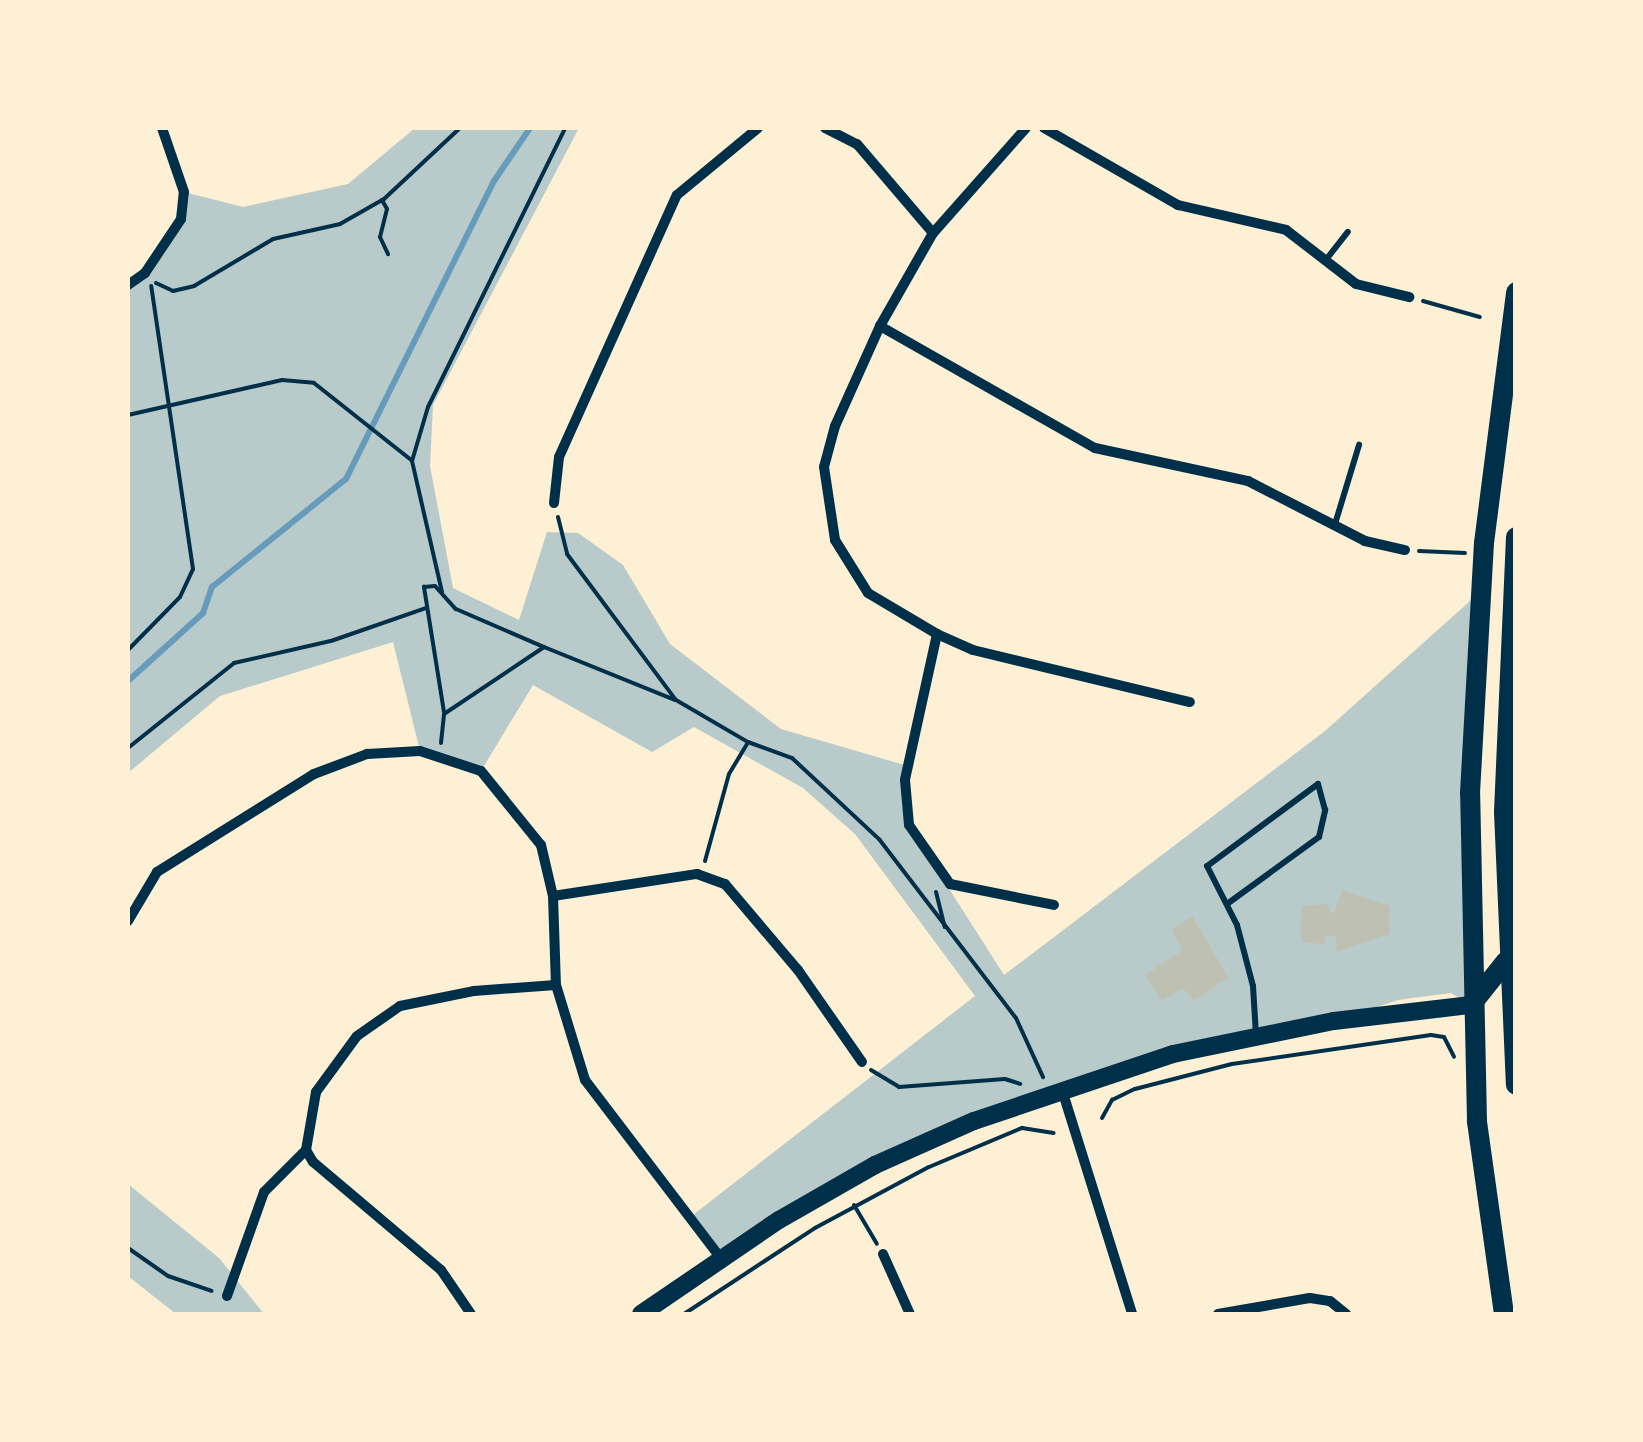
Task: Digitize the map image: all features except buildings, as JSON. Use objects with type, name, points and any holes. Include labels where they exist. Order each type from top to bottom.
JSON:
[{"type":"main road","points":[[1504,1314],[1477,1122],[1471,1005],[1470,793],[1483,554],[1516,292]]},
{"type":"main road","points":[[1516,537],[1504,772],[1506,960],[1516,1084]]},
{"type":"main road","points":[[641,1314],[719,1256],[888,1159],[1055,1092],[1256,1036],[1471,1005],[1506,960]]},
{"type":"main road","points":[[1471,1005],[1512,1037]]},
{"type":"street","points":[[128,285],[145,273],[181,219],[184,192],[162,128]]},
{"type":"street","points":[[554,503],[559,456],[678,195],[758,128]]},
{"type":"street","points":[[826,128],[856,144],[933,233]]},
{"type":"street","points":[[1026,128],[933,233],[880,326],[835,426],[824,467],[826,509],[835,540],[868,593],[938,634],[974,650],[1190,702]]},
{"type":"street","points":[[1044,128],[1178,205],[1286,230],[1356,284],[1409,297]]},
{"type":"street","points":[[880,326],[1095,448],[1248,481],[1334,525],[1404,550]]},
{"type":"street","points":[[938,634],[905,780],[909,826],[950,884],[1054,906]]},
{"type":"street","points":[[128,920],[157,872],[314,774],[366,754],[420,751],[481,771],[512,802],[541,845],[553,896],[556,986],[585,1080],[719,1256]]},
{"type":"street","points":[[553,896],[702,876],[725,884],[760,920],[862,1062]]},
{"type":"street","points":[[227,1296],[264,1192],[306,1150],[316,1092],[357,1036],[400,1006],[474,991],[556,986]]},
{"type":"street","points":[[1055,1092],[1132,1314]]},
{"type":"street","points":[[306,1150],[441,1270],[471,1314]]},
{"type":"street","points":[[884,1254],[910,1314]]},
{"type":"street","points":[[1218,1314],[1310,1298],[1330,1301],[1346,1314]]},
{"type":"lane","points":[[1324,262],[1348,232]]},
{"type":"lane","points":[[1334,525],[1359,445]]},
{"type":"lane","points":[[1227,904],[1319,838],[1324,810],[1318,784],[1207,866],[1227,904],[1253,986],[1256,1036]]},
{"type":"path","points":[[145,273],[162,289],[194,286],[273,239],[340,224],[382,200],[460,128]]},
{"type":"path","points":[[566,128],[428,407],[412,461],[442,592],[456,609],[676,700],[748,742],[792,758],[879,839],[1016,1018],[1055,1092]]},
{"type":"path","points":[[382,200],[387,210],[380,237],[388,254]]},
{"type":"path","points":[[128,650],[180,596],[193,569],[157,298],[145,273]]},
{"type":"path","points":[[1409,297],[1480,317]]},
{"type":"path","points":[[128,415],[174,408],[282,380],[314,383],[412,461]]},
{"type":"path","points":[[554,503],[568,554],[676,700]]},
{"type":"path","points":[[1404,550],[1483,554]]},
{"type":"path","points":[[439,758],[444,714],[424,587],[442,592]]},
{"type":"path","points":[[128,748],[234,663],[331,641],[426,608]]},
{"type":"path","points":[[444,714],[544,647]]},
{"type":"path","points":[[702,876],[728,774],[748,742]]},
{"type":"path","points":[[1102,1118],[1112,1100],[1134,1089],[1333,1048],[1444,1037],[1455,1067]]},
{"type":"path","points":[[862,1062],[899,1087],[1005,1079],[1055,1092]]},
{"type":"path","points":[[684,1314],[854,1205],[1022,1128],[1054,1133]]},
{"type":"path","points":[[854,1205],[884,1254]]},
{"type":"path","points":[[128,1248],[168,1276],[227,1296]]},
{"type":"shaded area","points":[[415,128],[579,128],[433,405],[430,466],[453,588],[519,620],[547,532],[578,533],[623,565],[670,644],[781,729],[908,766],[909,826],[1004,975],[1325,731],[1480,592],[1471,1005],[1451,993],[1398,1000],[1334,1021],[1173,1054],[900,1153],[719,1256],[689,1218],[975,996],[855,834],[803,788],[694,727],[652,752],[533,685],[481,771],[420,751],[393,642],[220,696],[128,773],[128,285],[145,273],[181,219],[184,192],[243,207],[348,184]]},
{"type":"shaded area","points":[[128,1184],[219,1258],[264,1314],[176,1314],[128,1276]]},
{"type":"waterway","points":[[128,681],[203,613],[212,587],[346,479],[494,181],[530,128]]}]
